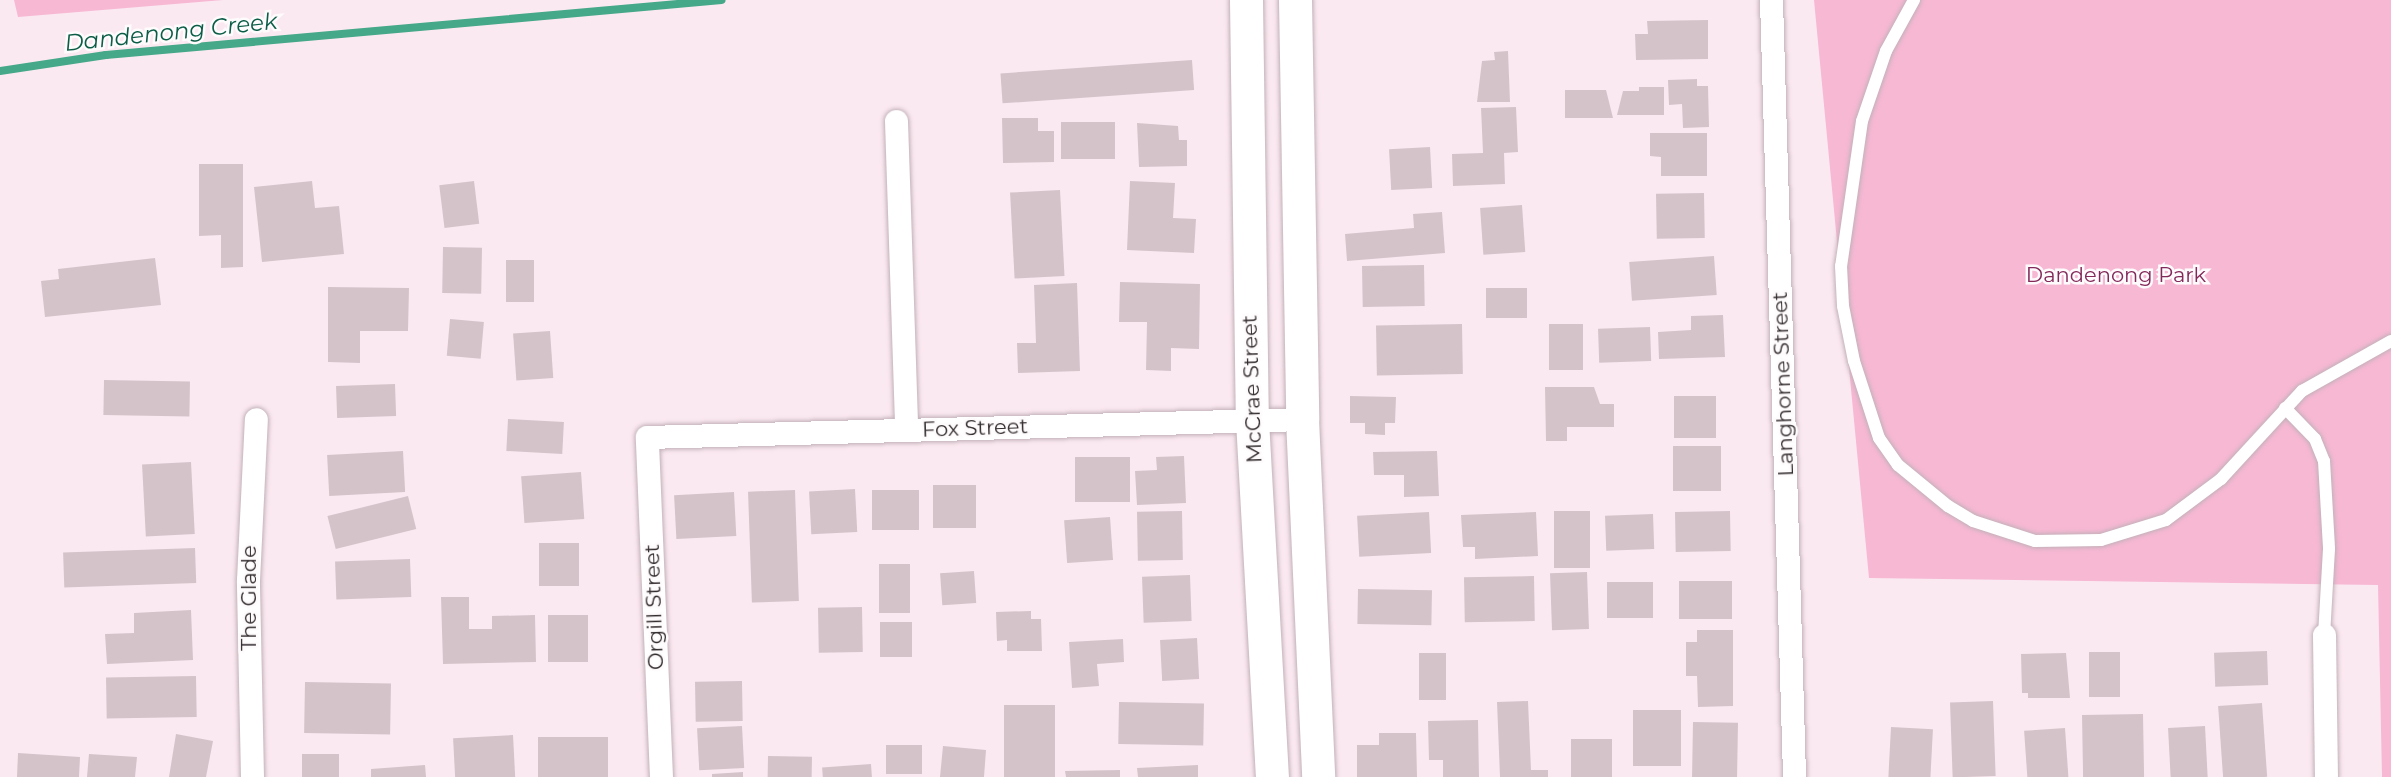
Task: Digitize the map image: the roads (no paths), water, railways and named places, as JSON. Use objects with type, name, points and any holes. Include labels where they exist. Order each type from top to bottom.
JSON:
[{"type":"main road","name":"McCrae Street","points":[[1247,9],[1252,420],[1272,777]]},
{"type":"main road","points":[[1295,11],[1302,419],[1318,777]]},
{"type":"street","name":"Langhorne Street","points":[[1771,0],[1795,774]]},
{"type":"street","points":[[896,121],[906,430]]},
{"type":"street","name":"The Glade","points":[[252,777],[248,580],[256,419]]},
{"type":"street","name":"Fox Street","points":[[647,437],[1302,419]]},
{"type":"street","name":"Orgill Street","points":[[647,437],[661,777]]},
{"type":"street","points":[[2325,635],[2326,777]]},
{"type":"lane","points":[[1914,0],[1886,51],[1862,121],[1841,266],[1854,361],[1880,438],[1898,465],[1948,506],[2004,533],[2035,541],[2101,540],[2166,520],[2221,479],[2285,408],[2324,376],[2391,341]]},
{"type":"lane","points":[[2285,408],[2315,439],[2325,461],[2329,549],[2325,635]]},
{"type":"waterway","name":"Dandenong Creek","points":[[0,71],[106,55],[722,0]]},
{"type":"park label","name":"Dandenong Park","points":[[2116,275]]}]
